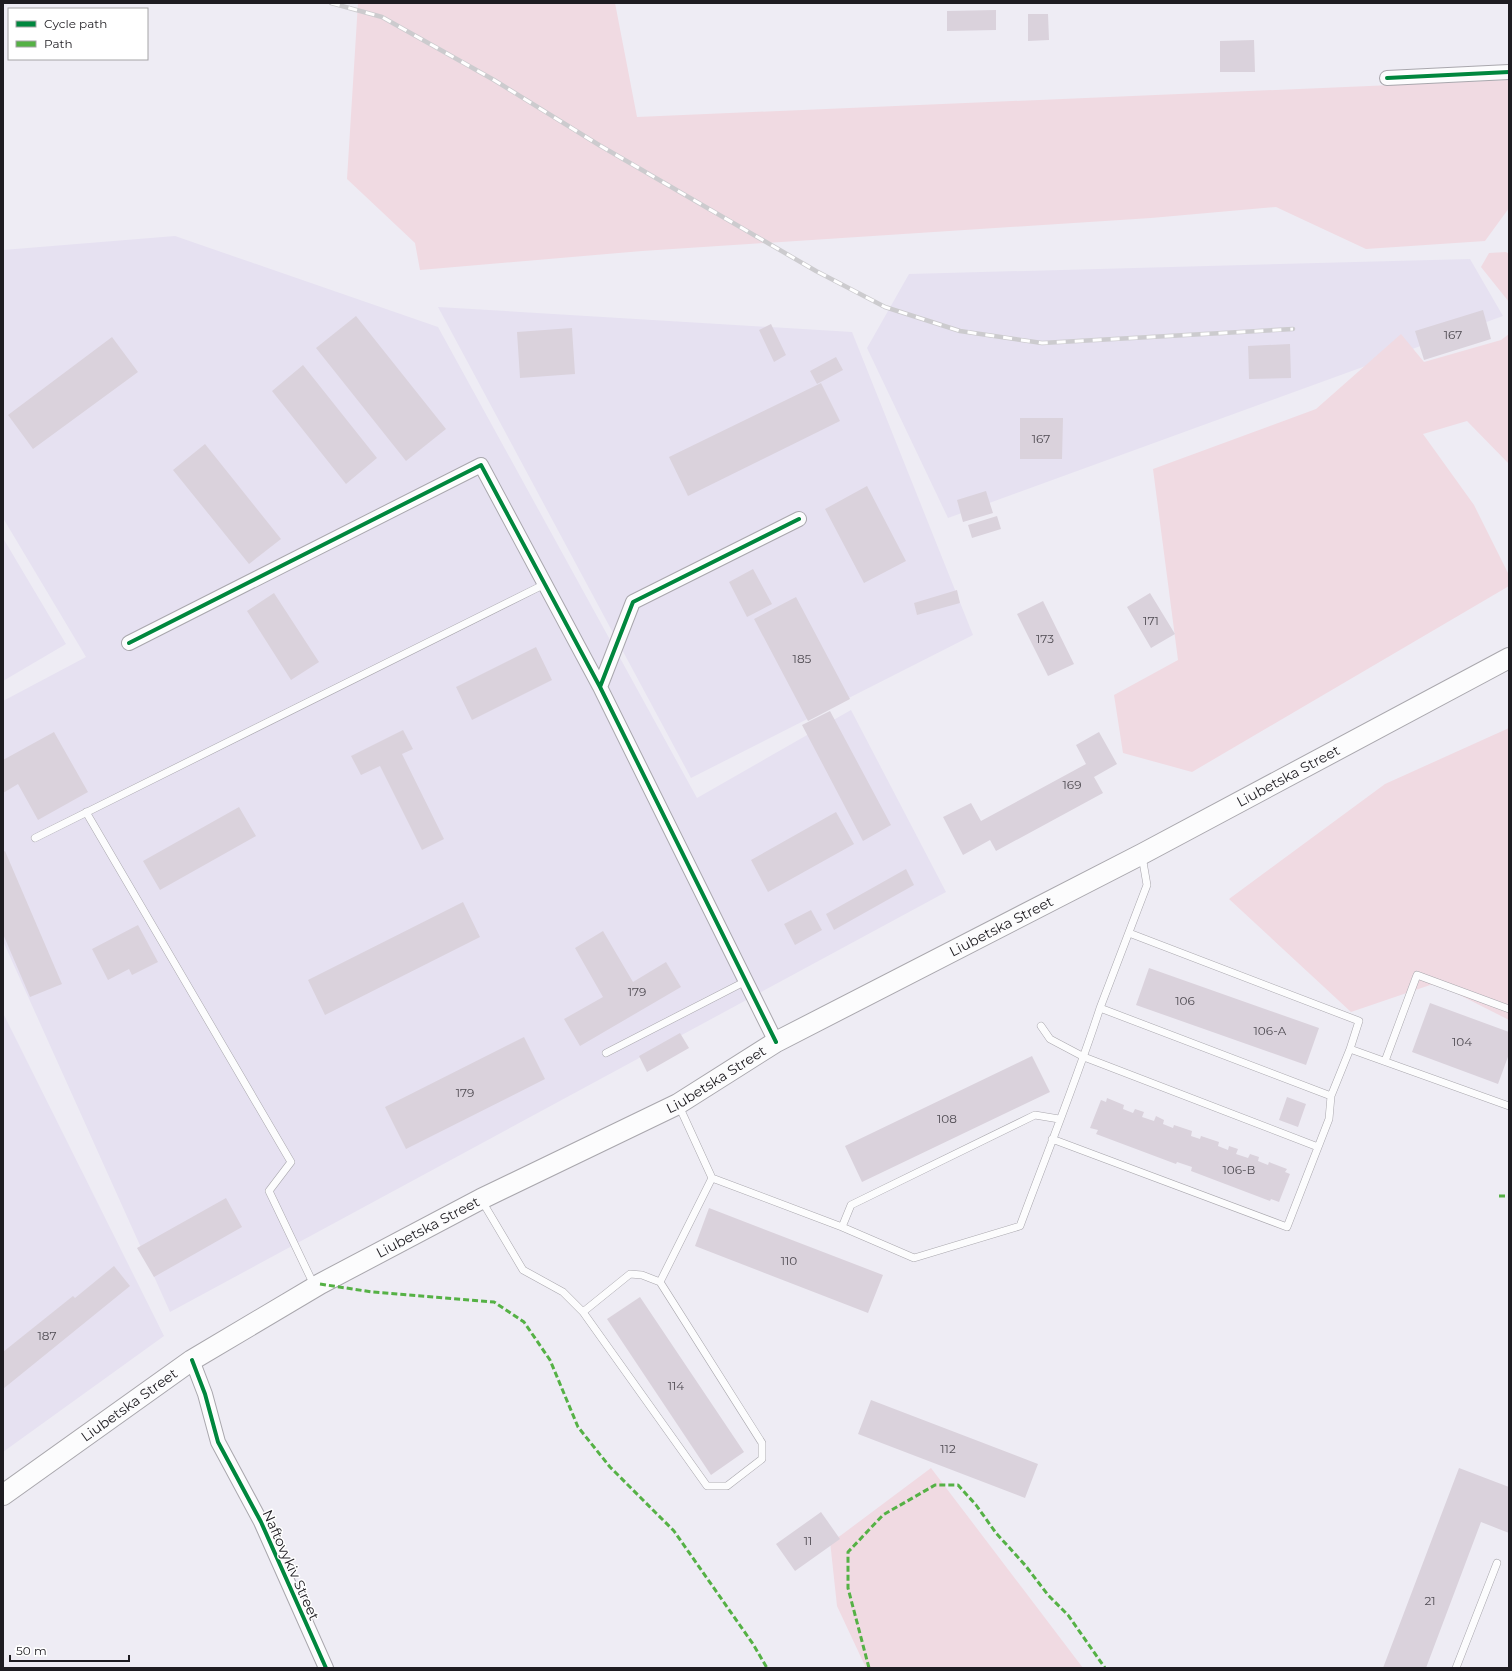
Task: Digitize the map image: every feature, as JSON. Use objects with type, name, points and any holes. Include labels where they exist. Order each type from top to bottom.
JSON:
[{"type":"main road","name":"Liubetska Street","points":[[3,1495],[192,1360],[315,1287],[481,1199],[678,1104],[776,1042],[1142,854],[1509,658]]},
{"type":"street","points":[[1387,78],[1509,72]]},
{"type":"street","points":[[129,643],[481,465],[600,687],[776,1042]]},
{"type":"street","points":[[600,687],[633,602],[799,519]]},
{"type":"street","name":"Naftovykiv Street","points":[[192,1360],[205,1394],[218,1442],[261,1522],[326,1668]]},
{"type":"lane","points":[[35,838],[545,584]]},
{"type":"lane","points":[[86,812],[291,1162],[270,1191],[315,1287]]},
{"type":"lane","points":[[678,1104],[712,1178],[842,1227],[914,1258],[1020,1226],[1147,885],[1142,854]]},
{"type":"lane","points":[[1052,1139],[1287,1227],[1329,1120],[1331,1096],[1350,1049],[1359,1021],[1129,933]]},
{"type":"lane","points":[[1385,1061],[1416,975],[1509,1009]]},
{"type":"lane","points":[[606,1053],[746,981]]},
{"type":"lane","points":[[1100,1008],[1331,1096]]},
{"type":"lane","points":[[1041,1026],[1050,1039],[1084,1057],[1318,1147]]},
{"type":"lane","points":[[1350,1049],[1509,1106]]},
{"type":"lane","points":[[842,1227],[851,1205],[1035,1115],[1059,1119]]},
{"type":"lane","points":[[660,1282],[712,1178]]},
{"type":"lane","points":[[481,1199],[523,1270],[563,1292],[583,1312],[707,1486],[726,1486],[762,1459],[762,1443],[660,1282],[642,1275],[630,1274],[583,1312]]},
{"type":"lane","points":[[1456,1668],[1497,1563]]},
{"type":"shaded area","points":[[358,3],[615,3],[637,117],[1509,80],[1509,208],[1485,241],[1366,249],[1276,207],[1151,218],[642,251],[420,270],[415,243],[347,179]]},
{"type":"shaded area","points":[[175,236],[438,327],[697,798],[851,710],[946,892],[170,1312],[3,941],[3,701],[86,657],[3,518],[3,250]]},
{"type":"shaded area","points":[[1506,252],[1509,254],[1509,302],[1481,267],[1489,253]]},
{"type":"shaded area","points":[[1470,259],[1503,316],[948,518],[867,348],[909,274]]},
{"type":"shaded area","points":[[438,307],[852,332],[973,635],[691,778]]},
{"type":"shaded area","points":[[1401,334],[1424,362],[1501,340],[1509,334],[1509,464],[1467,421],[1423,434],[1474,505],[1509,575],[1509,586],[1192,772],[1123,753],[1114,695],[1178,660],[1153,469],[1316,409]]},
{"type":"shaded area","points":[[3,538],[66,644],[3,681]]},
{"type":"shaded area","points":[[1509,728],[1509,1020],[1436,983],[1351,1012],[1229,899],[1385,784]]},
{"type":"shaded area","points":[[3,1013],[164,1336],[3,1452]]},
{"type":"shaded area","points":[[931,1468],[1083,1668],[866,1668],[837,1606],[830,1541],[840,1536]]},
{"type":"building","points":[[996,10],[996,30],[947,31],[947,11]]},
{"type":"building","points":[[1028,14],[1048,14],[1049,40],[1028,41]]},
{"type":"building","points":[[1254,40],[1255,72],[1220,72],[1220,41]]},
{"type":"building","points":[[1483,310],[1491,339],[1424,360],[1415,331]]},
{"type":"building","points":[[356,316],[446,429],[406,461],[316,348]]},
{"type":"building","points":[[771,324],[786,355],[774,362],[759,330]]},
{"type":"building","points":[[572,328],[575,374],[520,378],[517,332]]},
{"type":"building","points":[[112,337],[138,372],[33,449],[8,415]]},
{"type":"building","points":[[1290,344],[1291,378],[1249,379],[1248,346]]},
{"type":"building","points":[[836,357],[843,370],[817,384],[810,371]]},
{"type":"building","points":[[303,365],[377,458],[346,484],[272,391]]},
{"type":"building","points":[[821,383],[840,421],[688,496],[669,457]]},
{"type":"building","points":[[1020,418],[1063,418],[1062,459],[1020,459]]},
{"type":"building","points":[[205,444],[281,539],[249,564],[173,470]]},
{"type":"building","points":[[867,486],[906,561],[864,583],[825,509]]},
{"type":"building","points":[[986,491],[993,513],[963,522],[957,500]]},
{"type":"building","points":[[997,516],[1001,529],[972,538],[968,525]]},
{"type":"building","points":[[753,569],[772,604],[747,617],[729,582]]},
{"type":"building","points":[[957,590],[960,603],[917,615],[914,603]]},
{"type":"building","points":[[274,593],[319,662],[291,680],[247,611]]},
{"type":"building","points":[[1150,593],[1175,634],[1151,648],[1127,607]]},
{"type":"building","points":[[796,597],[850,699],[808,721],[754,619]]},
{"type":"building","points":[[1043,601],[1074,664],[1048,676],[1017,614]]},
{"type":"building","points":[[536,647],[552,680],[472,720],[456,687]]},
{"type":"building","points":[[830,711],[891,825],[863,841],[802,725]]},
{"type":"building","points":[[403,730],[413,749],[402,754],[444,839],[422,850],[380,766],[361,775],[351,756]]},
{"type":"building","points":[[54,732],[88,792],[38,820],[18,784],[3,793],[3,760]]},
{"type":"building","points":[[1099,732],[1117,764],[1094,777],[1103,793],[996,851],[990,840],[963,855],[943,817],[971,803],[981,821],[1086,764],[1076,745]]},
{"type":"building","points":[[239,807],[256,836],[160,890],[143,861]]},
{"type":"building","points":[[836,812],[854,844],[768,892],[751,860]]},
{"type":"building","points":[[5,851],[62,984],[30,997],[3,934],[3,852]]},
{"type":"building","points":[[906,869],[914,885],[834,930],[826,914]]},
{"type":"building","points":[[463,902],[480,937],[325,1015],[308,980]]},
{"type":"building","points":[[811,910],[822,930],[795,945],[784,924]]},
{"type":"building","points":[[138,925],[158,962],[132,975],[129,969],[108,980],[92,949]]},
{"type":"building","points":[[603,931],[633,982],[666,962],[681,987],[580,1046],[564,1019],[603,997],[575,948]]},
{"type":"building","points":[[1149,968],[1319,1028],[1306,1065],[1136,1005]]},
{"type":"building","points":[[1430,1003],[1509,1032],[1509,1054],[1498,1084],[1412,1052]]},
{"type":"building","points":[[680,1033],[689,1048],[647,1072],[639,1056]]},
{"type":"building","points":[[524,1037],[545,1079],[406,1149],[385,1107]]},
{"type":"building","points":[[1032,1056],[1050,1092],[862,1182],[845,1146]]},
{"type":"building","points":[[1287,1097],[1306,1104],[1298,1127],[1279,1120]]},
{"type":"building","points":[[1107,1098],[1124,1105],[1123,1109],[1133,1113],[1135,1109],[1144,1112],[1142,1117],[1154,1121],[1156,1116],[1164,1120],[1163,1124],[1173,1128],[1174,1125],[1192,1131],[1191,1136],[1200,1139],[1201,1136],[1219,1142],[1218,1146],[1228,1150],[1229,1146],[1238,1149],[1236,1154],[1248,1158],[1250,1154],[1259,1157],[1258,1161],[1268,1165],[1269,1162],[1287,1169],[1285,1172],[1290,1174],[1279,1202],[1271,1199],[1270,1201],[1191,1171],[1192,1167],[1177,1162],[1176,1164],[1096,1134],[1098,1130],[1090,1128],[1101,1100],[1106,1102]]},
{"type":"building","points":[[226,1198],[242,1227],[154,1277],[137,1248]]},
{"type":"building","points":[[709,1208],[883,1275],[868,1313],[695,1246]]},
{"type":"building","points":[[114,1266],[130,1286],[3,1389],[3,1352],[73,1296],[75,1298]]},
{"type":"building","points":[[640,1297],[744,1452],[711,1475],[607,1319]]},
{"type":"building","points":[[871,1400],[1038,1464],[1025,1498],[858,1434]]},
{"type":"building","points":[[1459,1468],[1509,1487],[1509,1533],[1481,1522],[1426,1668],[1383,1668]]},
{"type":"building","points":[[821,1512],[840,1539],[795,1571],[776,1544]]},
{"type":"railway","points":[[331,3],[382,17],[494,80],[599,145],[816,271],[885,307],[960,331],[1042,343],[1293,329]]},
{"type":"marked path","points":[[1499,1196],[1509,1196]]},
{"type":"marked path","points":[[320,1284],[372,1292],[494,1302],[524,1322],[550,1360],[578,1427],[610,1467],[674,1531],[753,1644],[767,1668]]},
{"type":"marked path","points":[[869,1668],[848,1588],[848,1552],[883,1515],[935,1485],[958,1485],[976,1505],[996,1533],[1025,1565],[1048,1595],[1068,1615],[1105,1668]]},
{"type":"cycle path","points":[[1387,78],[1509,72]]},
{"type":"cycle path","points":[[129,643],[481,465],[600,687]]},
{"type":"cycle path","points":[[776,1042],[600,687],[633,602],[799,519]]},
{"type":"cycle path","points":[[192,1360],[205,1394],[218,1442],[261,1522],[326,1668]]}]
